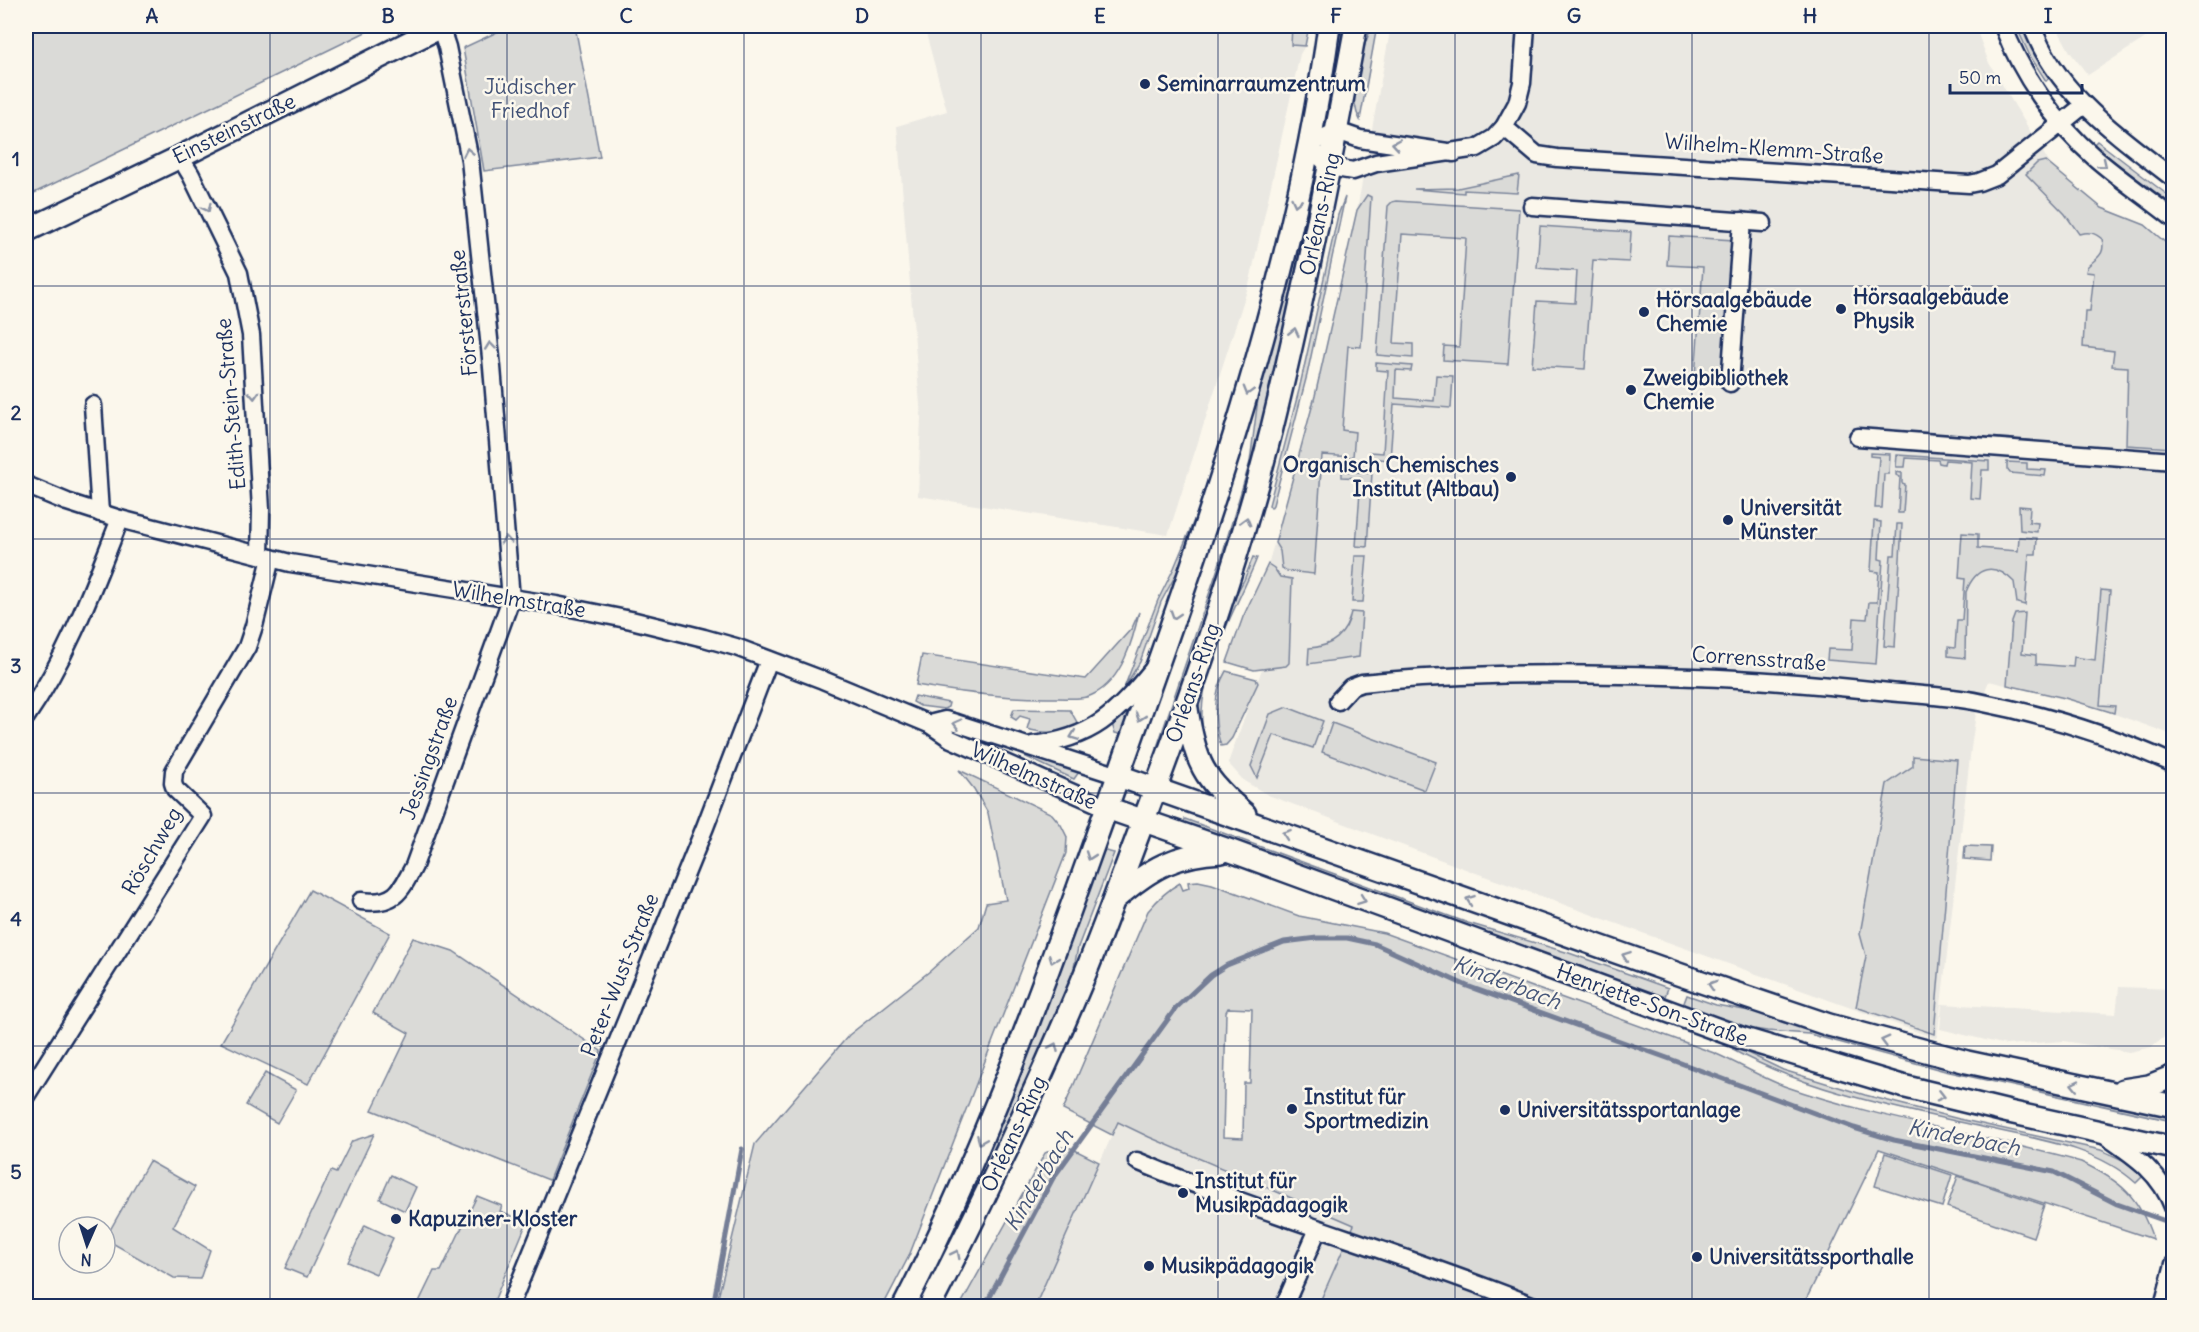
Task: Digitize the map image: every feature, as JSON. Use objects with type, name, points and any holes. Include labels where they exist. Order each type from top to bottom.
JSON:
[{"type":"main road","name":"Einsteinstraße","points":[[26,231],[180,157],[441,26]]},
{"type":"main road","name":"Orléans-Ring","points":[[904,1306],[955,1200],[998,1101],[1074,904],[1160,662],[1219,482],[1281,268],[1308,145],[1329,26]]},
{"type":"main road","name":"Orléans-Ring","points":[[930,1306],[991,1184],[1040,1077],[1115,899],[1186,704],[1240,540],[1270,434],[1330,168],[1356,26]]},
{"type":"main road","points":[[1186,704],[1194,748],[1209,779],[1222,795],[1257,824]]},
{"type":"main road","name":"Henriette-Son-Straße","points":[[1119,776],[1156,787],[1681,975],[1828,1025],[1966,1062],[2174,1106]]},
{"type":"main road","name":"Wilhelmstraße","points":[[1107,808],[1144,820]]},
{"type":"main road","name":"Henriette-Son-Straße","points":[[1144,820],[1752,1041],[1912,1089],[2174,1148]]},
{"type":"main road","points":[[1115,899],[1144,875],[1170,861],[1192,854],[1231,851]]},
{"type":"main road","points":[[2108,1091],[2149,1086],[2174,1076]]},
{"type":"street","name":"Försterstraße","points":[[441,26],[470,160],[492,367],[511,598]]},
{"type":"street","points":[[1454,153],[1360,139],[1337,131],[1308,145],[1330,168],[1353,171],[1376,163],[1454,153],[1477,148],[1494,138],[1514,111],[1521,93],[1526,26]]},
{"type":"street","points":[[2003,26],[2027,76],[2062,123],[2094,157],[2174,219]]},
{"type":"street","points":[[2032,26],[2053,67],[2084,105],[2115,133],[2174,179]]},
{"type":"street","name":"Wilhelm-Klemm-Straße","points":[[1504,127],[1537,155],[1557,158],[1969,184],[1997,175],[2084,105]]},
{"type":"street","name":"Edith-Stein-Straße","points":[[180,157],[239,273],[251,335],[265,556]]},
{"type":"street","points":[[1532,206],[1651,221],[1763,223]]},
{"type":"street","points":[[1730,384],[1742,221]]},
{"type":"street","points":[[93,405],[100,513]]},
{"type":"street","points":[[1858,437],[2174,461]]},
{"type":"street","name":"Wilhelmstraße","points":[[26,486],[120,519],[318,569],[556,605],[669,628],[736,647],[928,724],[951,739],[1107,808]]},
{"type":"street","points":[[26,717],[48,684],[72,640],[120,519]]},
{"type":"street","name":"Röschweg","points":[[26,1096],[203,816],[175,789],[174,771],[247,647],[254,626],[265,556]]},
{"type":"street","name":"Jessingstraße","points":[[361,901],[373,903],[395,896],[402,889],[414,866],[511,598]]},
{"type":"street","name":"Peter-Wust-Straße","points":[[510,1306],[705,827],[769,660]]},
{"type":"street","name":"Wilhelmstraße","points":[[1026,745],[1071,738],[1098,724],[1125,702],[1160,662]]},
{"type":"street","name":"Corrensstraße","points":[[1338,701],[1351,687],[1362,683],[1451,677],[1536,674],[1645,675],[1786,681],[1967,700],[1991,705],[2095,733],[2174,764]]},
{"type":"street","name":"Wilhelmstraße","points":[[928,724],[945,720],[1119,776]]},
{"type":"street","points":[[2098,1131],[2148,1166],[2166,1190],[2174,1209]]},
{"type":"street","points":[[1137,1161],[1207,1190],[1482,1285],[1534,1306]]},
{"type":"street","points":[[1284,1306],[1318,1229]]},
{"type":"street","points":[[2163,1306],[2174,1264]]},
{"type":"shaded area","points":[[924,26],[1309,26],[1305,46],[1300,54],[1250,281],[1168,535],[918,496],[921,417],[897,126],[947,111]]},
{"type":"shaded area","name":"Universität Münster","points":[[1391,26],[1975,26],[1989,63],[2050,164],[2102,208],[2145,225],[2173,249],[2173,735],[2095,707],[1989,681],[1976,713],[1937,1039],[1476,873],[1268,795],[1244,781],[1228,763],[1262,669],[1248,669],[1227,662],[1243,617],[1267,568],[1300,455],[1357,210]]},
{"type":"shaded area","points":[[2056,26],[2164,26],[2088,75],[2070,52]]},
{"type":"shaded area","points":[[2119,987],[2173,989],[2173,1030],[2152,1047],[2129,1052],[2064,1041],[2006,1045],[1940,1029],[1942,1004],[2116,1014]]},
{"type":"shaded area","name":"Institut für Musikpädagogik","points":[[1118,1122],[1354,1225],[1318,1306],[1035,1306]]},
{"type":"green space","points":[[26,26],[378,26],[26,197]]},
{"type":"green space","name":"Jüdischer Friedhof","points":[[510,26],[575,26],[600,157],[484,171],[463,48]]},
{"type":"green space","points":[[1292,26],[1309,26],[1305,46],[1291,45]]},
{"type":"green space","points":[[1343,26],[1346,26],[1332,100],[1331,98]]},
{"type":"green space","points":[[1372,26],[1377,26],[1360,120],[1356,110],[1355,86],[1360,60]]},
{"type":"green space","points":[[2016,26],[2022,26],[2050,77],[2046,81],[2030,56]]},
{"type":"green space","points":[[2097,141],[2173,199],[2173,206],[2093,145]]},
{"type":"green space","points":[[2045,161],[2102,208],[2145,225],[2173,249],[2173,448],[2126,445],[2128,367],[2112,366],[2114,351],[2083,347],[2085,311],[2090,311],[2094,273],[2086,272],[2087,267],[2102,252],[2102,239],[2092,233],[2079,234],[2065,214],[2026,174],[2037,163]]},
{"type":"green space","points":[[1519,175],[1517,193],[1464,190],[1464,193],[1414,189],[1458,188]]},
{"type":"green space","points":[[1307,194],[1315,195],[1257,449],[1212,601],[1159,748],[1157,747],[1219,565],[1250,462],[1260,383]]},
{"type":"green space","points":[[1367,195],[1371,197],[1361,347],[1348,346],[1342,430],[1355,432],[1353,457],[1322,455],[1314,574],[1287,571],[1282,568],[1280,551],[1275,543],[1315,396],[1357,210]]},
{"type":"green space","points":[[1345,197],[1307,375],[1271,508],[1269,505],[1299,390],[1338,215]]},
{"type":"green space","points":[[1396,201],[1519,209],[1508,364],[1443,360],[1444,346],[1459,347],[1466,238],[1402,234],[1394,343],[1413,344],[1413,358],[1377,355],[1388,206]]},
{"type":"green space","points":[[1540,226],[1631,232],[1629,262],[1593,260],[1585,369],[1532,366],[1537,301],[1575,303],[1577,271],[1537,268]]},
{"type":"green space","points":[[1669,236],[1734,240],[1724,378],[1695,376],[1703,267],[1667,265]]},
{"type":"green space","points":[[1376,363],[1412,366],[1411,371],[1396,370],[1395,398],[1434,401],[1436,375],[1453,376],[1451,408],[1394,404],[1390,460],[1369,458],[1370,452],[1383,453],[1388,371],[1376,370]]},
{"type":"green space","points":[[1870,453],[1890,454],[1889,474],[1884,474],[1882,508],[1875,508],[1879,457],[1870,456]]},
{"type":"green space","points":[[1897,455],[1989,461],[1989,470],[1982,470],[1980,499],[1970,498],[1972,462],[1945,460],[1944,464],[1939,463],[1938,460],[1906,458],[1905,467],[1896,467]]},
{"type":"green space","points":[[2007,462],[2027,463],[2027,469],[2046,470],[2045,476],[2010,473],[2007,469]]},
{"type":"green space","points":[[1342,471],[1372,473],[1367,547],[1356,546],[1361,478],[1342,477]]},
{"type":"green space","points":[[1896,472],[1902,473],[1902,483],[1905,484],[1903,513],[1898,513],[1900,477],[1896,475]]},
{"type":"green space","points":[[2019,506],[2030,507],[2029,522],[2038,523],[2037,532],[2020,530]]},
{"type":"green space","points":[[1197,513],[1180,567],[1161,602],[1140,662],[1124,688],[1158,600]]},
{"type":"green space","points":[[1874,521],[1881,522],[1879,559],[1883,560],[1876,664],[1827,660],[1828,649],[1852,650],[1854,618],[1867,619],[1869,602],[1877,602],[1879,572],[1871,571]]},
{"type":"green space","points":[[1897,524],[1902,524],[1895,647],[1884,646],[1891,555],[1895,555]]},
{"type":"green space","points":[[1962,533],[1978,534],[1978,548],[2018,551],[2019,537],[2037,538],[2036,554],[2029,554],[2025,605],[2017,603],[2014,582],[1999,571],[1980,572],[1970,583],[1966,592],[1965,658],[1948,656],[1948,647],[1955,648],[1957,620],[1962,620],[1965,579],[1959,578]]},
{"type":"green space","points":[[1355,556],[1367,556],[1363,602],[1352,602]]},
{"type":"green space","points":[[1253,557],[1257,558],[1217,649],[1209,674],[1203,698],[1202,722],[1205,746],[1202,746],[1197,719],[1200,692],[1229,607],[1244,580]]},
{"type":"green space","points":[[1268,564],[1280,577],[1292,579],[1289,663],[1286,666],[1254,670],[1227,662],[1243,617]]},
{"type":"green space","points":[[2101,590],[2110,591],[2100,705],[2115,706],[2114,713],[2065,698],[2007,685],[2012,622],[2015,614],[2025,613],[2022,653],[2036,655],[2036,664],[2073,667],[2074,657],[2095,660]]},
{"type":"green space","points":[[1139,612],[1130,647],[1119,669],[1104,688],[1090,696],[1039,698],[1004,696],[916,685],[922,655],[1086,679],[1132,628]]},
{"type":"green space","points":[[1351,612],[1362,613],[1359,657],[1308,664],[1309,648],[1325,645],[1337,638],[1346,627]]},
{"type":"green space","points":[[1226,671],[1256,679],[1258,683],[1232,738],[1226,745],[1221,746],[1216,708],[1219,689]]},
{"type":"green space","points":[[915,696],[949,703],[948,707],[944,709],[920,706],[913,702]]},
{"type":"green space","points":[[1130,704],[1134,705],[1124,735],[1115,733],[1111,721]]},
{"type":"green space","points":[[1287,707],[1323,721],[1313,748],[1274,735],[1257,778],[1251,766],[1270,714]]},
{"type":"green space","points":[[1014,709],[1070,710],[1078,724],[1059,731],[1034,731],[1027,729],[1030,719],[1020,716],[1016,720],[1011,717]]},
{"type":"green space","points":[[1332,723],[1436,762],[1425,790],[1322,752]]},
{"type":"green space","points":[[948,726],[1079,772],[1074,779],[985,740],[953,733]]},
{"type":"green space","points":[[1913,756],[1957,760],[1934,1034],[1856,1007],[1866,956],[1860,934],[1887,784],[1913,766]]},
{"type":"green space","points":[[959,770],[1052,814],[1067,837],[1066,853],[909,1256],[883,1306],[716,1306],[755,1144],[849,1035],[930,971],[979,927],[986,903],[1006,900],[988,813],[974,789]]},
{"type":"green space","points":[[1185,819],[1468,923],[1569,953],[1668,988],[1663,1002],[1183,824]]},
{"type":"green space","points":[[1965,846],[1991,847],[1990,861],[1964,859]]},
{"type":"green space","points":[[1101,850],[1114,853],[1078,947],[1072,978],[989,1167],[921,1306],[914,1306]]},
{"type":"green space","name":"Universitätssportanlage","points":[[1198,881],[1212,884],[1299,916],[1384,933],[1714,1053],[1784,1086],[1821,1098],[2081,1162],[2118,1183],[2127,1192],[2148,1224],[2153,1239],[1879,1149],[1803,1306],[1318,1306],[1354,1225],[1118,1122],[1112,1135],[1063,1110],[1148,911],[1163,895],[1180,883],[1183,890],[1189,888],[1188,882]],"holes":[[[1228,1008],[1252,1009],[1250,1083],[1244,1083],[1243,1138],[1223,1137],[1226,1012]]]},
{"type":"green space","points":[[310,890],[390,933],[308,1084],[221,1043]]},
{"type":"green space","points":[[413,938],[453,951],[601,1051],[549,1180],[372,1110],[409,1033],[373,1013]]},
{"type":"green space","points":[[1687,995],[1716,1005],[1761,1013],[2173,1115],[2172,1121],[1945,1071],[1809,1034],[1740,1027],[1682,1008]]},
{"type":"green space","points":[[1733,1046],[1783,1070],[1865,1095],[1959,1119],[2101,1150],[2123,1160],[2143,1176],[2136,1183],[2101,1159],[2040,1139],[1853,1097],[1791,1077],[1733,1050]]},
{"type":"green space","points":[[265,1073],[296,1090],[277,1123],[246,1105]]},
{"type":"green space","points":[[374,1134],[307,1277],[285,1268],[331,1171],[336,1173],[352,1141]]},
{"type":"green space","points":[[1058,1147],[1071,1148],[1099,1162],[1035,1306],[960,1306],[1045,1153]]},
{"type":"green space","points":[[1885,1153],[1952,1175],[1942,1207],[1875,1186]]},
{"type":"green space","points":[[149,1161],[195,1187],[173,1227],[210,1250],[200,1279],[174,1278],[117,1246],[117,1218]]},
{"type":"green space","points":[[391,1175],[416,1187],[405,1211],[380,1199]]},
{"type":"green space","points":[[1958,1176],[2044,1205],[2033,1237],[1947,1207]]},
{"type":"green space","points":[[477,1196],[502,1206],[500,1211],[527,1222],[492,1306],[417,1306],[434,1271],[441,1271]]},
{"type":"green space","points":[[365,1225],[393,1238],[376,1274],[348,1262]]},
{"type":"waterway","name":"Kinderbach","points":[[985,1306],[1053,1178],[1176,1008],[1211,975],[1227,965],[1284,942],[1317,938],[1347,938],[1375,944],[1467,986],[1854,1128],[1894,1140],[2054,1172],[2117,1204],[2174,1224]]},
{"type":"waterway","points":[[713,1306],[742,1149]]},
{"type":"place","name":"Seminarraumzentrum","points":[[1145,84]]},
{"type":"place","name":"Hörsaalgebäude Physik","points":[[1841,309]]},
{"type":"place","name":"Hörsaalgebäude Chemie","points":[[1644,312]]},
{"type":"place","name":"Zweigbibliothek Chemie","points":[[1631,390]]},
{"type":"place","name":"Organisch Chemisches Institut (Altbau)","points":[[1511,477]]},
{"type":"place","name":"Universität Münster","points":[[1728,520]]},
{"type":"place","name":"Institut für Sportmedizin","points":[[1292,1109]]},
{"type":"place","name":"Universitätssportanlage","points":[[1505,1110]]},
{"type":"place","name":"Institut für Musikpädagogik","points":[[1183,1193]]},
{"type":"place","name":"Kapuziner-Kloster","points":[[396,1219]]},
{"type":"place","name":"Universitätssporthalle","points":[[1697,1257]]},
{"type":"place","name":"Musikpädagogik","points":[[1149,1266]]}]
